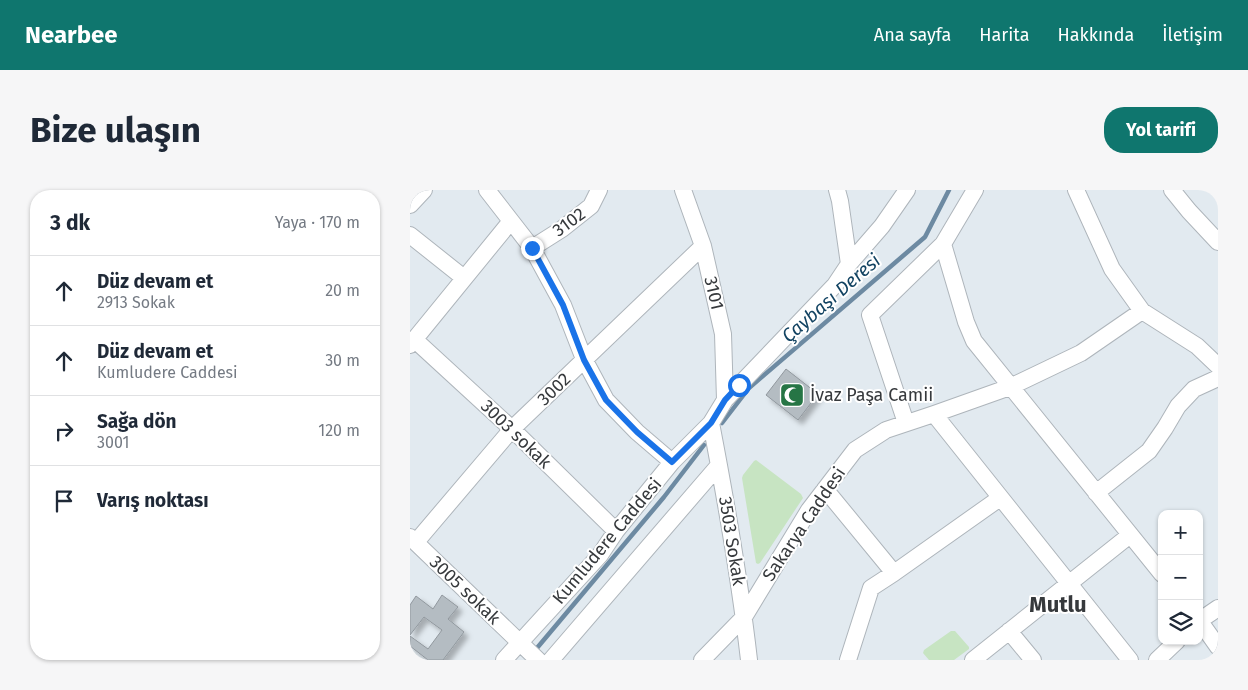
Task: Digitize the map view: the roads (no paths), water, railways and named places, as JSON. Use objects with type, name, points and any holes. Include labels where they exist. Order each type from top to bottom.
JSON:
[{"type":"street","points":[[410,205],[424,190]]},
{"type":"street","points":[[487,190],[532,248],[563,305],[584,360],[606,400],[637,432],[672,462]]},
{"type":"street","name":"3102","points":[[532,248],[562,229],[591,206],[599,190]]},
{"type":"street","name":"3101","points":[[683,190],[703,246],[723,334],[725,400]]},
{"type":"street","points":[[836,190],[840,201],[849,264]]},
{"type":"street","name":"Kumludere Caddesi","points":[[504,660],[600,555],[616,531],[672,462],[711,423],[725,400],[835,285],[849,264],[882,226],[907,190]]},
{"type":"street","points":[[906,423],[870,315],[942,244],[974,190]]},
{"type":"street","points":[[1076,190],[1112,269],[1142,311],[1197,346],[1218,366]]},
{"type":"street","points":[[1172,190],[1218,242]]},
{"type":"street","points":[[412,342],[511,221]]},
{"type":"street","points":[[410,234],[464,278]]},
{"type":"street","points":[[942,244],[966,322],[974,341],[1158,569]]},
{"type":"street","name":"3002","points":[[413,540],[512,429],[703,246]]},
{"type":"street","name":"Sakarya Caddesi","points":[[702,660],[744,617],[809,510],[855,450],[886,430],[1010,387],[1080,353],[1142,311]]},
{"type":"street","name":"3003 sokak","points":[[412,342],[512,429],[616,531]]},
{"type":"street","points":[[1096,492],[1149,451],[1178,406],[1194,389],[1218,378]]},
{"type":"street","points":[[934,414],[1130,660]]},
{"type":"street","name":"3503 Sokak","points":[[711,423],[744,617],[748,660]]},
{"type":"street","points":[[551,660],[719,465]]},
{"type":"street","points":[[825,489],[894,573]]},
{"type":"street","points":[[848,660],[871,588],[1000,498]]},
{"type":"street","points":[[973,660],[1130,535]]},
{"type":"street","name":"3005 sokak","points":[[413,540],[519,643]]},
{"type":"street","points":[[1203,619],[1218,608]]},
{"type":"street","points":[[1203,625],[1218,647]]},
{"type":"street","points":[[1009,631],[1033,660]]},
{"type":"street","points":[[519,643],[538,660]]},
{"type":"street","points":[[1156,660],[1173,645]]},
{"type":"waterway","name":"Çaybaşı Deresi","points":[[722,423],[749,388],[925,237],[949,190]]},
{"type":"waterway","name":"Çaybaşı Deresi","points":[[537,648],[664,497],[704,445]]},
{"type":"place","name":"İvaz Paşa Camii","points":[[792,395]]},
{"type":"district","name":"Mutlu","points":[[1058,604]]}]
